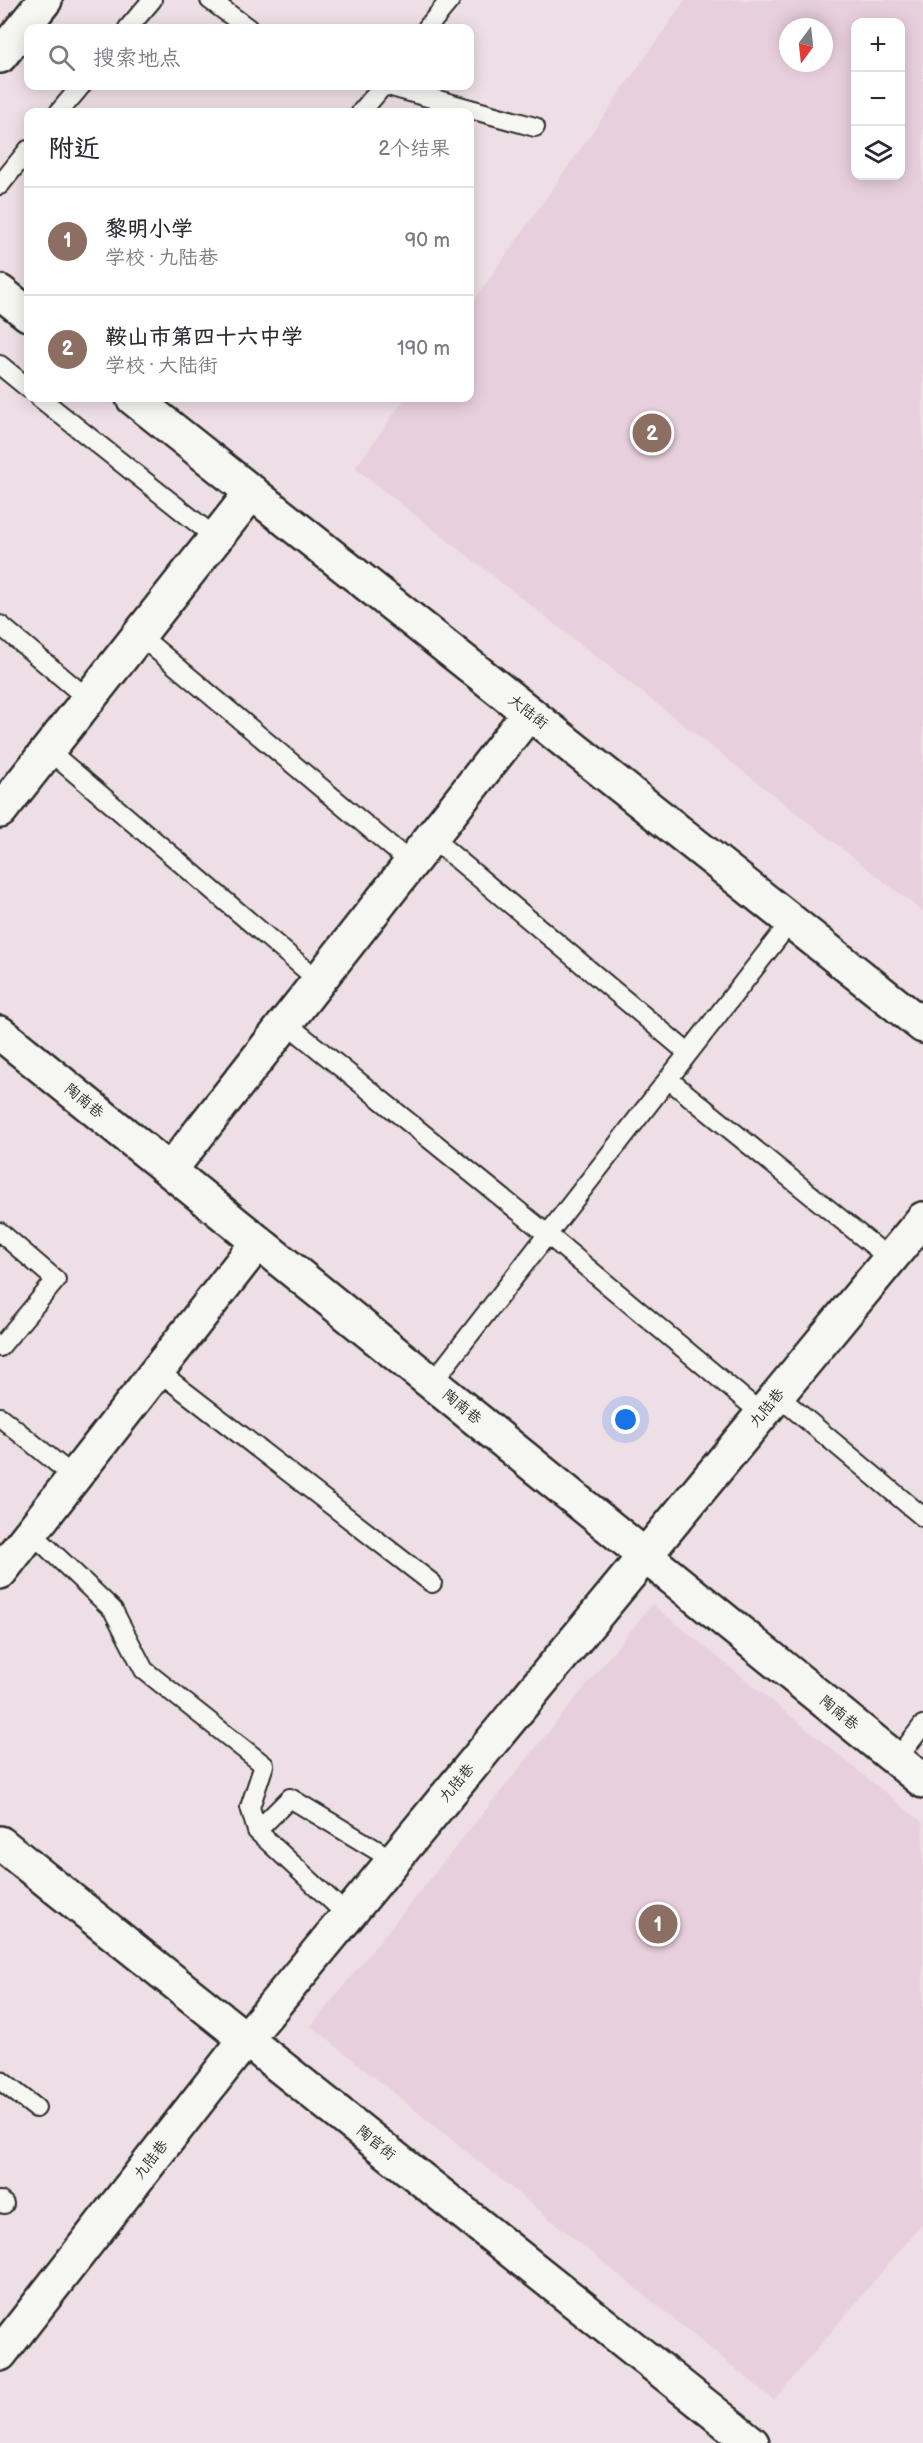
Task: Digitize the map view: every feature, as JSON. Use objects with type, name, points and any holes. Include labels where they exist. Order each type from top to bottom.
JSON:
[{"type":"street","points":[[26,24],[45,0]]},
{"type":"street","points":[[0,56],[24,26]]},
{"type":"street","points":[[0,292],[24,311]]},
{"type":"street","name":"大陆街","points":[[140,402],[923,1026]]},
{"type":"street","points":[[0,811],[252,492]]},
{"type":"street","points":[[170,1170],[530,713]]},
{"type":"street","name":"陶南巷","points":[[0,1033],[923,1781]]},
{"type":"street","name":"九陆巷","points":[[0,2354],[246,2039],[890,1259],[919,1232]]},
{"type":"street","points":[[0,1572],[258,1242]]},
{"type":"street","name":"陶官街","points":[[0,1843],[752,2443]]},
{"type":"lane","points":[[131,24],[152,0]]},
{"type":"lane","points":[[210,0],[243,24]]},
{"type":"lane","points":[[431,24],[450,0]]},
{"type":"lane","points":[[62,108],[78,90]]},
{"type":"lane","points":[[365,108],[380,90]]},
{"type":"lane","points":[[401,90],[466,108]]},
{"type":"lane","points":[[474,110],[535,127]]},
{"type":"lane","points":[[0,184],[24,155]]},
{"type":"lane","points":[[0,365],[24,385]]},
{"type":"lane","points":[[45,402],[216,538]]},
{"type":"lane","points":[[0,625],[88,699]]},
{"type":"lane","points":[[139,635],[411,863]]},
{"type":"lane","points":[[48,750],[319,981]]},
{"type":"lane","points":[[432,837],[688,1053]]},
{"type":"lane","points":[[432,1383],[791,921]]},
{"type":"lane","points":[[286,1023],[547,1234],[923,1517]]},
{"type":"lane","points":[[668,1079],[890,1259]]},
{"type":"lane","points":[[0,1232],[56,1280],[0,1347]]},
{"type":"lane","points":[[158,1371],[432,1583]]},
{"type":"lane","points":[[0,1417],[74,1477]]},
{"type":"lane","points":[[32,1532],[112,1610],[144,1670],[264,1765],[250,1807],[257,1831],[347,1916]]},
{"type":"lane","points":[[897,1759],[923,1725]]},
{"type":"lane","points":[[257,1831],[290,1798],[393,1860]]},
{"type":"lane","points":[[0,2080],[36,2108]]},
{"type":"shaded area","points":[[685,0],[923,0],[923,912],[355,468],[402,402],[474,402],[474,300]]},
{"type":"shaded area","points":[[652,1604],[923,1823],[923,2223],[774,2400],[311,2026]]},
{"type":"place","name":"鞍山市第四十六中学","points":[[652,433]]},
{"type":"place","name":"黎明小学","points":[[658,1924]]}]
